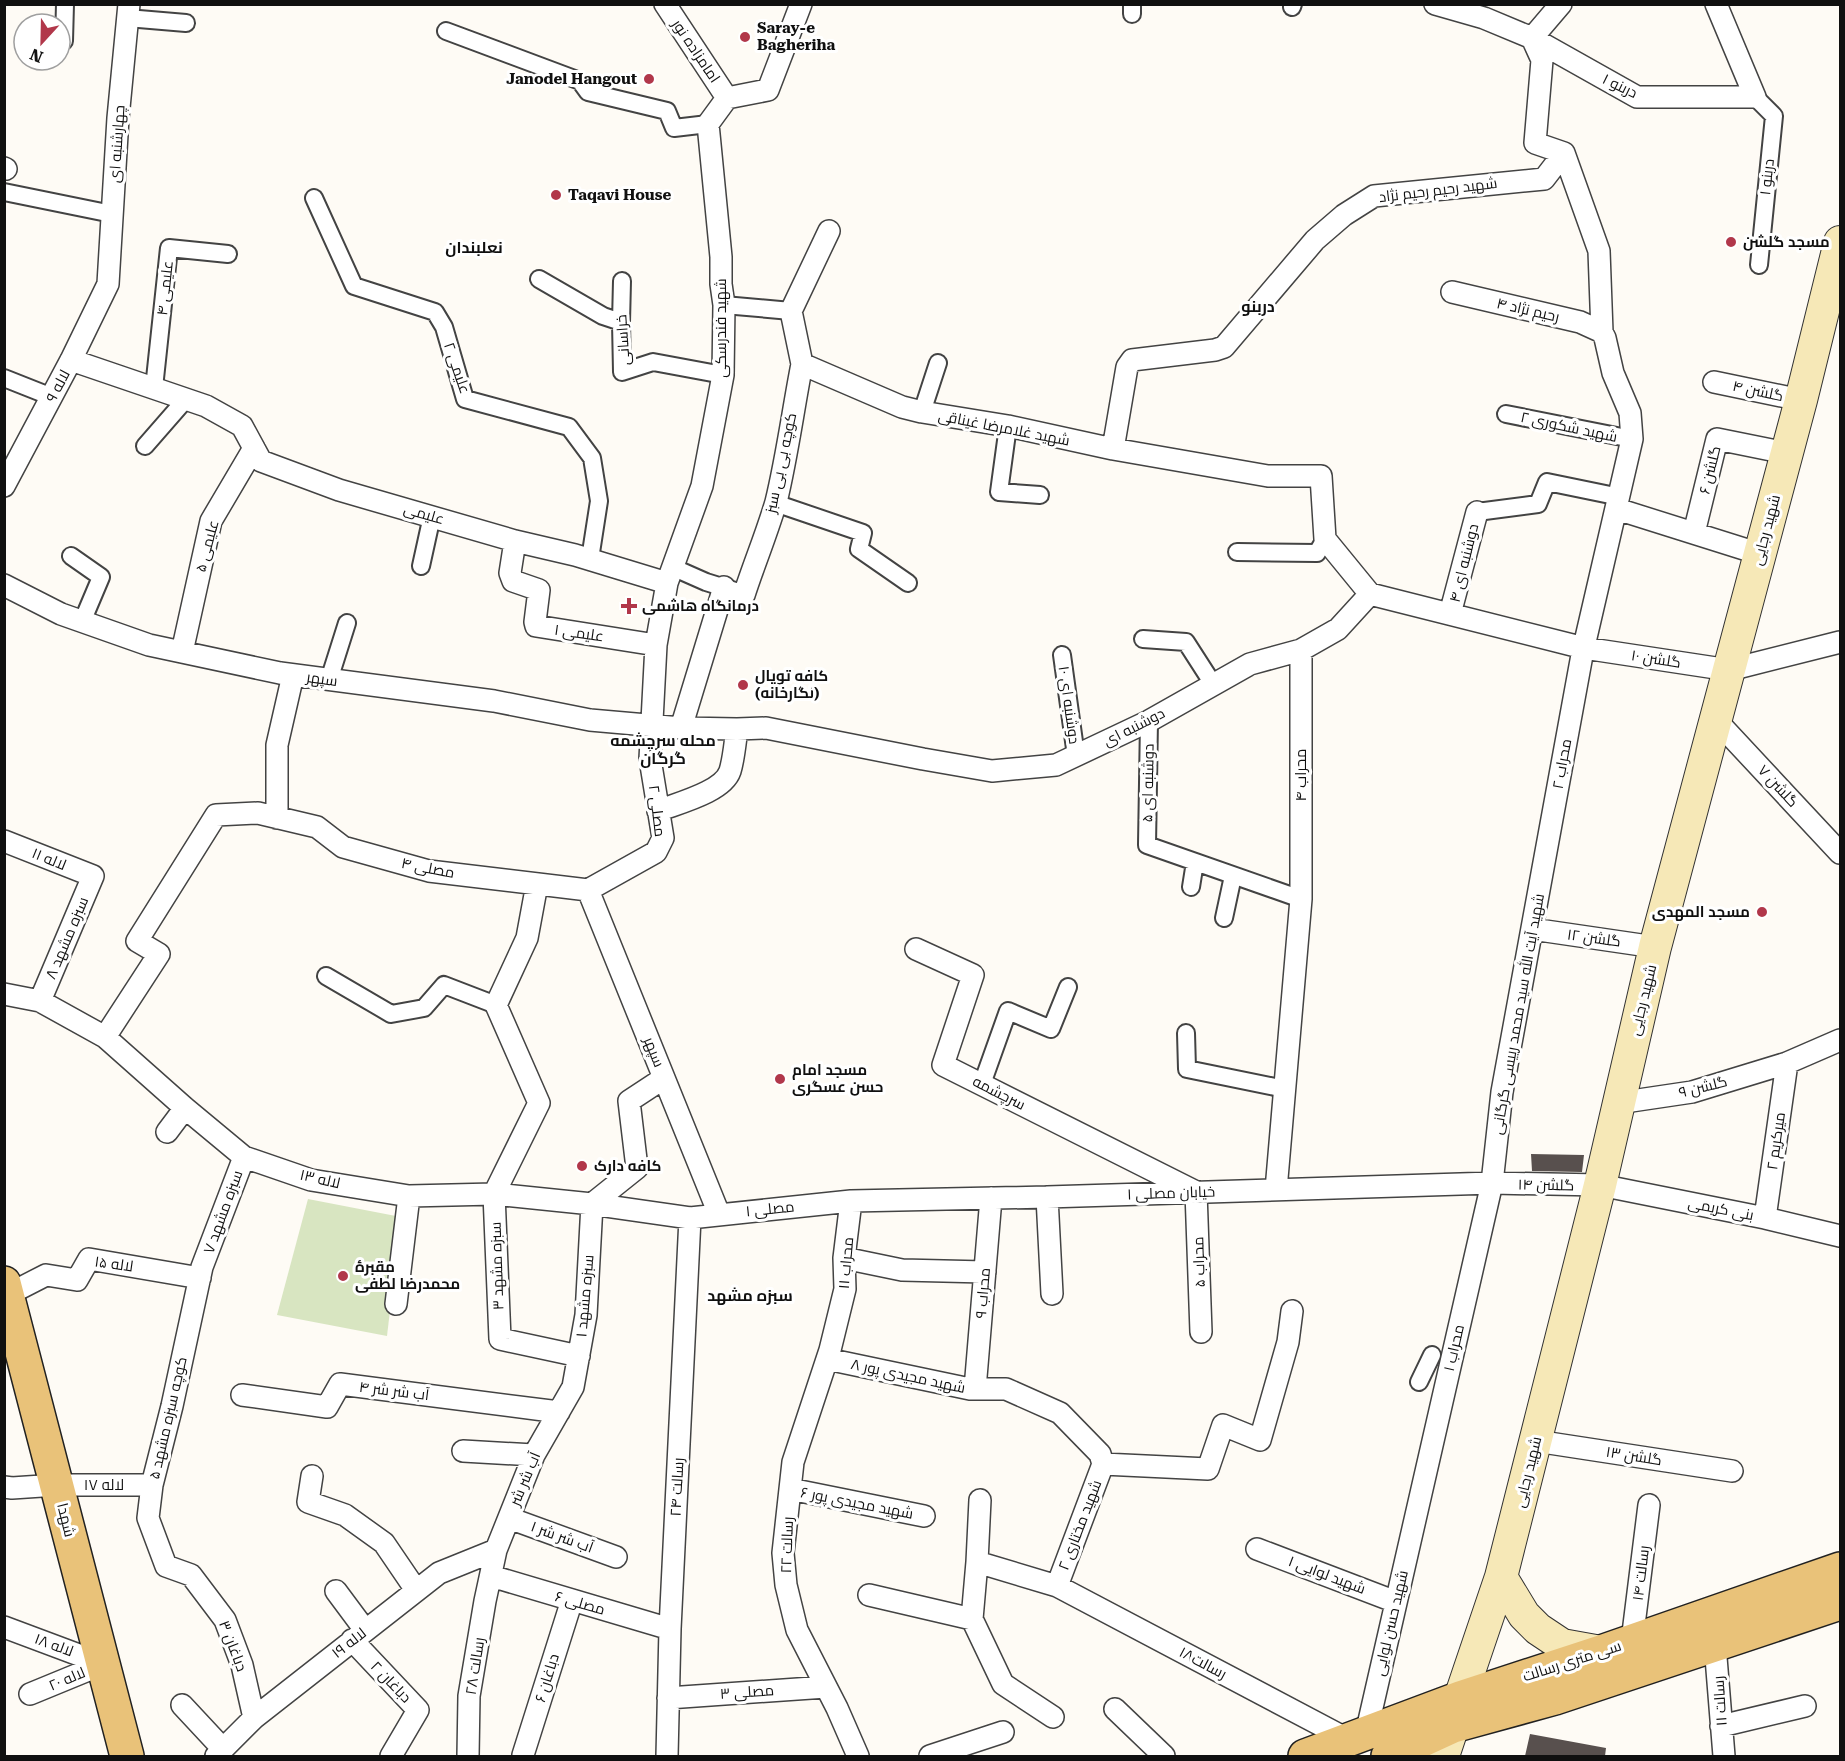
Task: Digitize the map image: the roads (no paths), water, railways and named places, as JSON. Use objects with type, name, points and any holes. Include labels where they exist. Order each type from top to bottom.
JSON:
[{"type":"main road","name":"شهید رجایی","points":[[1452,1727],[1502,1577],[1600,1185],[1655,948],[1802,400],[1840,242]]},
{"type":"main road","name":"شهدا","points":[[6,1289],[127,1756]]},
{"type":"main road","points":[[1829,1573],[1836,1605]]},
{"type":"main road","name":"سی متری رسالت","points":[[1452,1727],[1601,1652],[1829,1573]]},
{"type":"main road","points":[[1502,1577],[1524,1615],[1538,1629],[1562,1645],[1601,1652]]},
{"type":"main road","name":"سی متری رسالت","points":[[1305,1756],[1452,1727],[1555,1698],[1836,1605]]},
{"type":"street","name":"امامزاده نور","points":[[665,4],[727,98]]},
{"type":"street","points":[[446,31],[580,81],[588,92],[667,111],[674,128],[708,124],[727,98],[768,90],[801,4]]},
{"type":"street","name":"دربنو ۱","points":[[1435,4],[1480,11],[1637,97],[1755,97]]},
{"type":"street","points":[[1561,4],[1532,38],[1542,60],[1535,142],[1564,153]]},
{"type":"street","points":[[1716,4],[1755,97]]},
{"type":"street","points":[[128,11],[186,23]]},
{"type":"street","name":"چهارشنبه ای","points":[[108,285],[118,118],[128,11]]},
{"type":"street","name":"۱ دربنو","points":[[1755,97],[1774,116],[1759,265]]},
{"type":"street","name":"شهید فندرسکی","points":[[652,726],[656,645],[669,575],[702,486],[723,375],[724,305],[708,124]]},
{"type":"street","name":"۲ محراب","points":[[1541,880],[1584,648],[1632,439],[1630,413],[1613,373],[1602,332],[1599,251],[1564,153]]},
{"type":"street","name":"شهید رحیم رحیم نژاد","points":[[1113,449],[1127,367],[1132,360],[1224,347],[1315,240],[1344,215],[1374,196],[1544,179],[1564,153]]},
{"type":"street","points":[[4,192],[112,214]]},
{"type":"street","name":"۲ علیمی","points":[[314,198],[354,286],[435,312],[444,327],[465,399],[569,427],[592,458],[599,501],[590,559]]},
{"type":"street","points":[[802,364],[791,311],[829,231]]},
{"type":"street","name":"۴ علیمی","points":[[154,388],[169,248],[228,254]]},
{"type":"street","points":[[539,279],[603,316],[621,322]]},
{"type":"street","name":"خراسانی","points":[[622,281],[622,372],[653,362],[723,375]]},
{"type":"street","name":"۹ لاله","points":[[4,486],[108,285]]},
{"type":"street","name":"رحیم نژاد ۴","points":[[1452,292],[1580,322],[1602,332]]},
{"type":"street","points":[[724,305],[791,311]]},
{"type":"street","points":[[71,360],[186,399],[145,446]]},
{"type":"street","points":[[922,412],[938,363]]},
{"type":"street","name":"شهید غلامرضا غیناقی","points":[[802,364],[902,407],[922,412],[1008,426],[1113,449],[1268,476],[1321,476],[1325,539]]},
{"type":"street","name":"کوچه بی بی سبز","points":[[744,595],[775,503],[802,364]]},
{"type":"street","points":[[4,378],[52,397]]},
{"type":"street","name":"۴ گلشن","points":[[1714,382],[1802,400]]},
{"type":"street","name":"علیمی","points":[[186,399],[206,406],[242,426],[261,461],[339,490],[515,541],[669,575]]},
{"type":"street","name":"۲ شهید شکوری","points":[[1506,414],[1632,439]]},
{"type":"street","points":[[1008,426],[999,492],[1040,495]]},
{"type":"street","name":"۶ گلشن","points":[[1694,533],[1717,439],[1786,453]]},
{"type":"street","name":"۵ علیمی","points":[[182,652],[211,521],[254,448]]},
{"type":"street","points":[[1477,512],[1538,504],[1547,482],[1618,503],[1694,533],[1760,554]]},
{"type":"street","points":[[775,503],[863,533],[859,549],[908,583]]},
{"type":"street","name":"۴ دوشنبه ای","points":[[1450,614],[1477,512]]},
{"type":"street","points":[[421,566],[432,516]]},
{"type":"street","points":[[1237,552],[1317,553],[1325,539],[1370,594],[1584,648]]},
{"type":"street","name":"۱ علیمی","points":[[515,541],[510,573],[513,581],[539,590],[536,626],[656,645]]},
{"type":"street","points":[[71,556],[101,578],[82,622]]},
{"type":"street","points":[[669,575],[706,582],[744,595]]},
{"type":"street","name":"سپهر","points":[[4,585],[61,614],[149,645],[293,675],[494,701],[590,720],[652,726]]},
{"type":"street","points":[[681,728],[724,587]]},
{"type":"street","name":"دوشنبه ای","points":[[652,726],[766,728],[992,771],[1056,765],[1149,721],[1250,664],[1301,650],[1338,629],[1370,594]]},
{"type":"street","points":[[329,680],[347,622]]},
{"type":"street","points":[[1143,639],[1186,642],[1214,684]]},
{"type":"street","points":[[1729,670],[1840,642]]},
{"type":"street","name":"۱۰ گلشن","points":[[1584,648],[1729,670]]},
{"type":"street","name":"۴ محراب","points":[[1276,1190],[1301,899],[1301,650]]},
{"type":"street","name":"۱۰ دوشنبه ای","points":[[1062,655],[1076,756]]},
{"type":"street","points":[[277,818],[277,745],[293,675]]},
{"type":"street","name":"۷ گلشن","points":[[1715,719],[1840,854]]},
{"type":"street","name":"۵ دوشنبه ای","points":[[1149,721],[1146,845],[1195,862]]},
{"type":"street","name":"۲ مصلی","points":[[588,890],[656,852],[663,838],[650,759],[652,726]]},
{"type":"street","points":[[658,812],[711,790],[722,783],[729,772],[737,729]]},
{"type":"street","name":"۴ مصلی","points":[[105,1037],[159,954],[137,941],[216,815],[258,813],[317,827],[343,848],[429,871],[588,890]]},
{"type":"street","name":"۱۱ لاله","points":[[4,841],[93,876]]},
{"type":"street","points":[[1191,887],[1195,862],[1301,899]]},
{"type":"street","name":"۸ سبزه مشهد","points":[[40,1001],[93,876]]},
{"type":"street","points":[[1224,918],[1233,876]]},
{"type":"street","name":"شهید آیت الله سید محمد رییسی گرگانی","points":[[1492,1183],[1502,1092],[1541,880]]},
{"type":"street","points":[[496,1005],[527,938],[537,884]]},
{"type":"street","name":"سپهر","points":[[588,890],[719,1214]]},
{"type":"street","name":"۱۲ گلشن","points":[[1532,930],[1655,948]]},
{"type":"street","name":"سرچشمه","points":[[916,949],[973,975],[943,1065],[1197,1192]]},
{"type":"street","points":[[326,976],[391,1014],[424,1008],[444,985],[496,1005],[539,1103],[494,1194]]},
{"type":"street","points":[[982,1084],[1008,1011],[1051,1029],[1068,987]]},
{"type":"street","name":"لاله ۱۳","points":[[4,994],[40,1001],[105,1037],[244,1157],[311,1180],[409,1196],[494,1194],[592,1204],[690,1218]]},
{"type":"street","points":[[1186,1033],[1187,1069],[1285,1089]]},
{"type":"street","name":"۹ گلشن","points":[[1618,1103],[1692,1092],[1787,1063],[1840,1040]]},
{"type":"street","name":"۲ میرکریم","points":[[1765,1218],[1787,1063]]},
{"type":"street","points":[[592,1204],[637,1168],[629,1101],[664,1078]]},
{"type":"street","points":[[167,1132],[185,1108]]},
{"type":"street","name":"۷ سبزه مشهد","points":[[201,1273],[244,1157]]},
{"type":"street","name":"گلشن ۱۴","points":[[1492,1183],[1600,1185]]},
{"type":"street","name":"خیابان مصلی ۱","points":[[851,1201],[1492,1183]]},
{"type":"street","name":"۱ محراب","points":[[1417,1512],[1492,1183]]},
{"type":"street","name":"بنی کریمی","points":[[1600,1185],[1765,1218],[1840,1236]]},
{"type":"street","name":"۵ محراب","points":[[1197,1192],[1201,1332]]},
{"type":"street","name":"۳ سبزه مشهد","points":[[494,1194],[500,1339],[579,1356]]},
{"type":"street","points":[[396,1304],[409,1196]]},
{"type":"street","points":[[1047,1197],[1052,1294]]},
{"type":"street","name":"۹ محراب","points":[[975,1389],[991,1198]]},
{"type":"street","name":"۱ مصلی","points":[[690,1218],[851,1201]]},
{"type":"street","name":"۱۱ محراب","points":[[827,1359],[845,1289],[844,1258],[851,1201]]},
{"type":"street","name":"۱ سبزه مشهد","points":[[573,1387],[586,1315],[592,1204]]},
{"type":"street","name":"۲۴ رسالت","points":[[667,1756],[670,1629],[690,1218]]},
{"type":"street","points":[[844,1258],[902,1270],[985,1272]]},
{"type":"street","name":"۱۵ لاله","points":[[6,1289],[46,1275],[77,1280],[89,1259],[201,1273]]},
{"type":"street","name":"کوچه سبزه مشهد ۵","points":[[166,1566],[148,1518],[152,1485],[201,1273]]},
{"type":"street","points":[[1103,1464],[1208,1469],[1223,1425],[1260,1440],[1288,1342],[1292,1311]]},
{"type":"street","points":[[1419,1382],[1432,1355]]},
{"type":"street","name":"۸ شهید مجیدی پور","points":[[827,1359],[975,1389],[1006,1389],[1060,1413],[1100,1454],[1103,1464]]},
{"type":"street","name":"۲۲ رسالت","points":[[827,1359],[793,1462],[783,1553],[786,1586],[797,1630],[858,1756]]},
{"type":"street","name":"۴ آب شر شر","points":[[242,1395],[327,1407],[340,1384],[559,1412]]},
{"type":"street","name":"آب شر شر","points":[[490,1576],[496,1550],[534,1455],[573,1387]]},
{"type":"street","name":"۱۳ گلشن","points":[[1536,1441],[1732,1472]]},
{"type":"street","points":[[463,1451],[534,1455]]},
{"type":"street","name":"۲ شهید مختاری","points":[[1056,1586],[1103,1464]]},
{"type":"street","points":[[312,1476],[308,1502],[345,1515],[384,1543],[416,1590]]},
{"type":"street","name":"۱۷ لاله","points":[[4,1487],[152,1485]]},
{"type":"street","name":"۶ شهید مجیدی پور","points":[[790,1489],[924,1516]]},
{"type":"street","points":[[980,1500],[972,1619],[1003,1684],[1053,1717]]},
{"type":"street","name":"۱۴ رسالت","points":[[1632,1641],[1649,1505]]},
{"type":"street","name":"شهید حسن لوایی","points":[[1368,1743],[1396,1602],[1417,1512]]},
{"type":"street","name":"۱ آب شر شر","points":[[509,1518],[616,1557]]},
{"type":"street","name":"۱ شهید لوایی","points":[[1257,1549],[1396,1602]]},
{"type":"street","name":"۱۹ لاله","points":[[219,1753],[254,1718],[438,1573],[496,1550]]},
{"type":"street","name":"رسالت۱۸","points":[[977,1562],[1056,1586],[1368,1743]]},
{"type":"street","name":"۳ دباغان","points":[[166,1566],[191,1575],[225,1620],[242,1665],[254,1718]]},
{"type":"street","name":"۶ مصلی","points":[[490,1576],[670,1629]]},
{"type":"street","name":"۲۸ رسالت","points":[[468,1756],[469,1696],[490,1576]]},
{"type":"street","points":[[336,1592],[358,1635]]},
{"type":"street","points":[[869,1595],[972,1619]]},
{"type":"street","name":"۶ دباغان","points":[[523,1755],[572,1600]]},
{"type":"street","name":"لاله ۱۸","points":[[4,1627],[103,1664]]},
{"type":"street","name":"۲ دباغان","points":[[358,1635],[418,1710],[392,1756]]},
{"type":"street","name":"۱۱ رسالت","points":[[1715,1645],[1724,1756]]},
{"type":"street","name":"۲۰ لاله","points":[[30,1694],[103,1664]]},
{"type":"street","name":"۳ مصلی","points":[[668,1698],[826,1687]]},
{"type":"street","points":[[182,1705],[219,1753]]},
{"type":"street","points":[[1721,1726],[1805,1706]]},
{"type":"street","points":[[1115,1709],[1164,1756]]},
{"type":"street","points":[[930,1756],[1003,1732]]},
{"type":"place","name":"Saray-e Bagheriha","points":[[745,37]]},
{"type":"place","name":"Janodel Hangout","points":[[649,79]]},
{"type":"place","name":"Taqavi House","points":[[556,195]]},
{"type":"place","name":"مسجد گلشن","points":[[1731,242]]},
{"type":"place","name":"درمانگاه هاشمی","points":[[629,606]]},
{"type":"place","name":"کافه توپال (نگارخانه)","points":[[743,685]]},
{"type":"place","name":"مسجد المهدی","points":[[1762,912]]},
{"type":"place","name":"مسجد امام حسن عسگری","points":[[780,1079]]},
{"type":"place","name":"کافه دارک","points":[[582,1166]]},
{"type":"place","name":"مقبرهٔ محمدرضا لطفی","points":[[343,1276]]},
{"type":"district","name":"نعلبندان","points":[[474,247]]},
{"type":"district","name":"دربنو","points":[[1258,306]]},
{"type":"district","name":"محله سرچشمه گرگان","points":[[663,749]]},
{"type":"district","name":"سبزه مشهد","points":[[750,1295]]}]
